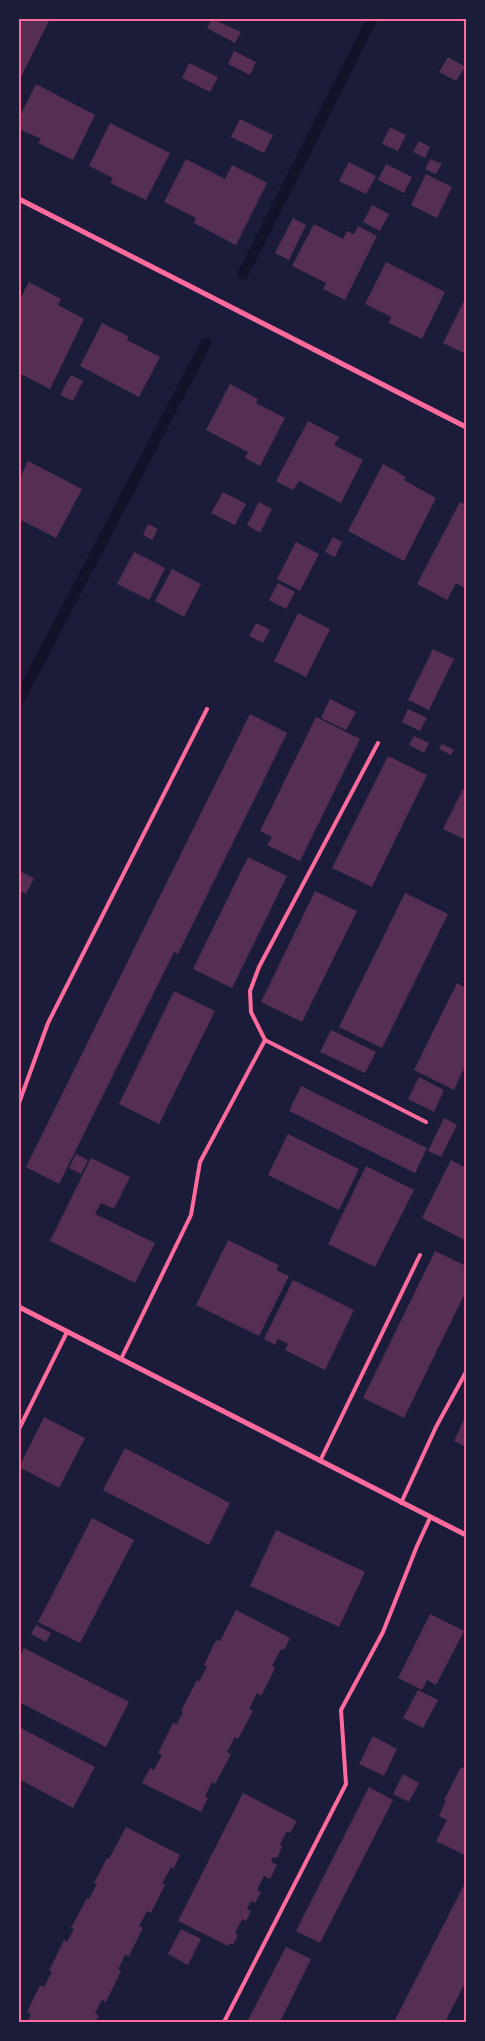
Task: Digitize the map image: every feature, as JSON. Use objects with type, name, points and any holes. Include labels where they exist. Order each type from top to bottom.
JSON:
[{"type":"street","points":[[19,199],[466,427]]},
{"type":"street","points":[[19,1307],[466,1535]]},
{"type":"lane","points":[[19,1103],[48,1023],[208,709]]},
{"type":"lane","points":[[378,743],[259,967],[250,992],[251,1012],[265,1040],[426,1122]]},
{"type":"lane","points":[[121,1359],[191,1215],[200,1162],[265,1040]]},
{"type":"lane","points":[[320,1461],[420,1255]]},
{"type":"lane","points":[[19,1430],[67,1332]]},
{"type":"lane","points":[[401,1503],[436,1427],[466,1372]]},
{"type":"lane","points":[[224,2022],[346,1784],[341,1710],[383,1632],[430,1518]]},
{"type":"building","points":[[19,19],[50,19],[19,81]]},
{"type":"building","points":[[212,19],[241,32],[235,43],[207,28]]},
{"type":"building","points":[[234,51],[256,62],[250,75],[228,64]]},
{"type":"building","points":[[448,57],[465,67],[456,81],[439,72]]},
{"type":"building","points":[[189,63],[218,77],[210,92],[182,78]]},
{"type":"building","points":[[36,84],[95,115],[73,160],[38,143],[41,139],[19,129],[19,118]]},
{"type":"building","points":[[240,119],[273,135],[264,153],[231,137]]},
{"type":"building","points":[[110,123],[170,153],[146,200],[110,183],[113,178],[89,166]]},
{"type":"building","points":[[390,127],[406,135],[398,151],[382,144]]},
{"type":"building","points":[[419,141],[430,147],[425,158],[413,152]]},
{"type":"building","points":[[186,159],[225,179],[232,165],[267,183],[236,245],[194,223],[196,218],[164,202]]},
{"type":"building","points":[[430,159],[442,164],[436,174],[425,169]]},
{"type":"building","points":[[349,162],[376,176],[366,194],[339,181]]},
{"type":"building","points":[[386,164],[412,177],[404,193],[378,180]]},
{"type":"building","points":[[426,174],[452,187],[437,218],[411,205]]},
{"type":"building","points":[[372,205],[389,214],[380,231],[363,222]]},
{"type":"building","points":[[293,218],[306,225],[289,260],[275,253]]},
{"type":"building","points":[[314,224],[343,239],[347,231],[354,234],[358,226],[377,236],[345,300],[323,289],[326,283],[292,266]]},
{"type":"building","points":[[386,262],[445,292],[422,339],[389,323],[391,317],[365,304]]},
{"type":"building","points":[[29,282],[61,299],[58,305],[84,319],[50,389],[19,373],[22,366],[19,365],[19,301]]},
{"type":"building","points":[[466,300],[466,354],[443,343]]},
{"type":"building","points":[[102,323],[128,336],[127,340],[160,357],[139,397],[80,366]]},
{"type":"building","points":[[71,375],[83,381],[73,401],[60,395]]},
{"type":"building","points":[[230,384],[258,399],[256,403],[285,418],[260,466],[245,458],[248,452],[206,430]]},
{"type":"building","points":[[308,421],[339,437],[334,445],[363,460],[341,503],[299,481],[293,490],[276,481]]},
{"type":"building","points":[[28,461],[82,489],[56,538],[19,519],[19,480]]},
{"type":"building","points":[[383,464],[406,477],[404,480],[436,498],[404,561],[348,531]]},
{"type":"building","points":[[223,492],[246,504],[235,525],[211,513]]},
{"type":"building","points":[[259,502],[272,509],[260,533],[247,525]]},
{"type":"building","points":[[460,502],[466,505],[466,589],[456,583],[447,600],[417,584]]},
{"type":"building","points":[[148,524],[158,529],[152,540],[143,535]]},
{"type":"building","points":[[333,537],[342,542],[335,557],[325,552]]},
{"type":"building","points":[[296,542],[319,554],[300,591],[277,579]]},
{"type":"building","points":[[134,552],[165,568],[149,600],[117,584]]},
{"type":"building","points":[[172,569],[201,584],[184,617],[155,601]]},
{"type":"building","points":[[278,583],[295,592],[286,609],[269,600]]},
{"type":"building","points":[[298,613],[330,629],[306,677],[274,661]]},
{"type":"building","points":[[256,623],[270,630],[263,643],[249,636]]},
{"type":"building","points":[[433,649],[454,659],[429,710],[408,700]]},
{"type":"building","points":[[330,699],[356,712],[346,730],[321,718]]},
{"type":"building","points":[[408,709],[427,718],[420,731],[402,722]]},
{"type":"building","points":[[250,714],[287,733],[178,954],[174,952],[59,1184],[26,1167]]},
{"type":"building","points":[[316,717],[360,739],[300,861],[267,845],[272,837],[260,831]]},
{"type":"building","points":[[414,736],[429,743],[424,753],[409,745]]},
{"type":"building","points":[[442,744],[454,750],[451,755],[439,749]]},
{"type":"building","points":[[388,756],[427,775],[372,887],[332,868]]},
{"type":"building","points":[[463,789],[466,791],[466,840],[443,829]]},
{"type":"building","points":[[248,857],[287,876],[232,988],[193,969]]},
{"type":"building","points":[[19,871],[34,878],[26,894],[19,891]]},
{"type":"building","points":[[315,891],[357,911],[302,1022],[261,1002]]},
{"type":"building","points":[[405,893],[448,914],[382,1048],[339,1027]]},
{"type":"building","points":[[457,983],[466,988],[466,1064],[454,1090],[414,1070]]},
{"type":"building","points":[[174,991],[215,1011],[159,1124],[119,1104]]},
{"type":"building","points":[[331,1030],[376,1052],[365,1073],[320,1052]]},
{"type":"building","points":[[419,1077],[444,1090],[434,1112],[408,1099]]},
{"type":"building","points":[[301,1086],[427,1148],[415,1173],[289,1111]]},
{"type":"building","points":[[444,1118],[457,1125],[441,1157],[428,1151]]},
{"type":"building","points":[[288,1134],[359,1169],[339,1210],[268,1175]]},
{"type":"building","points":[[76,1154],[88,1160],[81,1174],[69,1168]]},
{"type":"building","points":[[91,1158],[130,1177],[114,1209],[101,1203],[95,1214],[155,1243],[135,1283],[50,1241]]},
{"type":"building","points":[[451,1160],[466,1168],[466,1241],[422,1218]]},
{"type":"building","points":[[366,1166],[414,1190],[375,1267],[328,1244]]},
{"type":"building","points":[[228,1240],[279,1265],[276,1270],[289,1276],[259,1336],[196,1305]]},
{"type":"building","points":[[435,1251],[466,1266],[466,1291],[404,1418],[363,1398]]},
{"type":"building","points":[[293,1280],[354,1310],[325,1370],[285,1350],[288,1344],[278,1339],[275,1345],[264,1339]]},
{"type":"building","points":[[466,1415],[466,1447],[454,1441]]},
{"type":"building","points":[[44,1417],[85,1438],[59,1488],[19,1467]]},
{"type":"building","points":[[125,1448],[230,1503],[209,1545],[103,1490]]},
{"type":"building","points":[[92,1518],[134,1540],[80,1643],[38,1622]]},
{"type":"building","points":[[276,1530],[365,1572],[339,1627],[250,1586]]},
{"type":"building","points":[[236,1610],[290,1638],[284,1650],[281,1649],[272,1666],[275,1668],[261,1696],[257,1693],[249,1709],[253,1711],[238,1739],[235,1737],[227,1752],[231,1754],[215,1784],[212,1782],[205,1796],[208,1798],[201,1812],[142,1783],[150,1768],[154,1770],[162,1755],[158,1753],[173,1723],[177,1724],[183,1712],[181,1711],[197,1680],[199,1682],[207,1666],[204,1665],[216,1640],[220,1641]]},
{"type":"building","points":[[430,1614],[464,1631],[436,1685],[427,1680],[422,1690],[398,1678]]},
{"type":"building","points":[[36,1625],[51,1633],[46,1642],[31,1634]]},
{"type":"building","points":[[24,1648],[129,1702],[106,1747],[19,1702],[19,1658]]},
{"type":"building","points":[[418,1690],[438,1700],[423,1728],[403,1718]]},
{"type":"building","points":[[19,1727],[95,1767],[73,1808],[19,1779]]},
{"type":"building","points":[[373,1736],[397,1749],[384,1776],[359,1764]]},
{"type":"building","points":[[461,1767],[466,1769],[465,1855],[436,1841],[447,1820],[439,1816],[446,1801],[444,1800]]},
{"type":"building","points":[[403,1774],[419,1783],[409,1802],[393,1794]]},
{"type":"building","points":[[369,1787],[393,1800],[320,1943],[296,1931]]},
{"type":"building","points":[[243,1793],[297,1821],[290,1833],[287,1831],[280,1845],[282,1847],[277,1858],[273,1857],[271,1862],[277,1865],[270,1879],[264,1876],[257,1890],[261,1892],[255,1903],[251,1901],[247,1909],[251,1911],[246,1921],[242,1919],[235,1934],[238,1935],[233,1945],[230,1943],[228,1946],[178,1921]]},
{"type":"building","points":[[126,1827],[180,1855],[174,1868],[171,1867],[162,1884],[165,1885],[151,1913],[147,1911],[139,1926],[143,1928],[129,1956],[125,1955],[118,1970],[121,1971],[106,2002],[102,2000],[95,2013],[99,2016],[95,2022],[27,2022],[31,2014],[27,2012],[40,1985],[44,1987],[52,1972],[49,1971],[64,1940],[67,1942],[74,1929],[71,1928],[97,1884],[94,1883]]},
{"type":"building","points":[[466,1881],[466,1981],[445,2022],[394,2022]]},
{"type":"building","points":[[181,1929],[201,1939],[188,1965],[168,1954]]},
{"type":"building","points":[[286,1947],[311,1959],[280,2022],[247,2022]]},
{"type":"waterway","points":[[243,274],[372,19]]},
{"type":"waterway","points":[[19,700],[206,343]]}]
